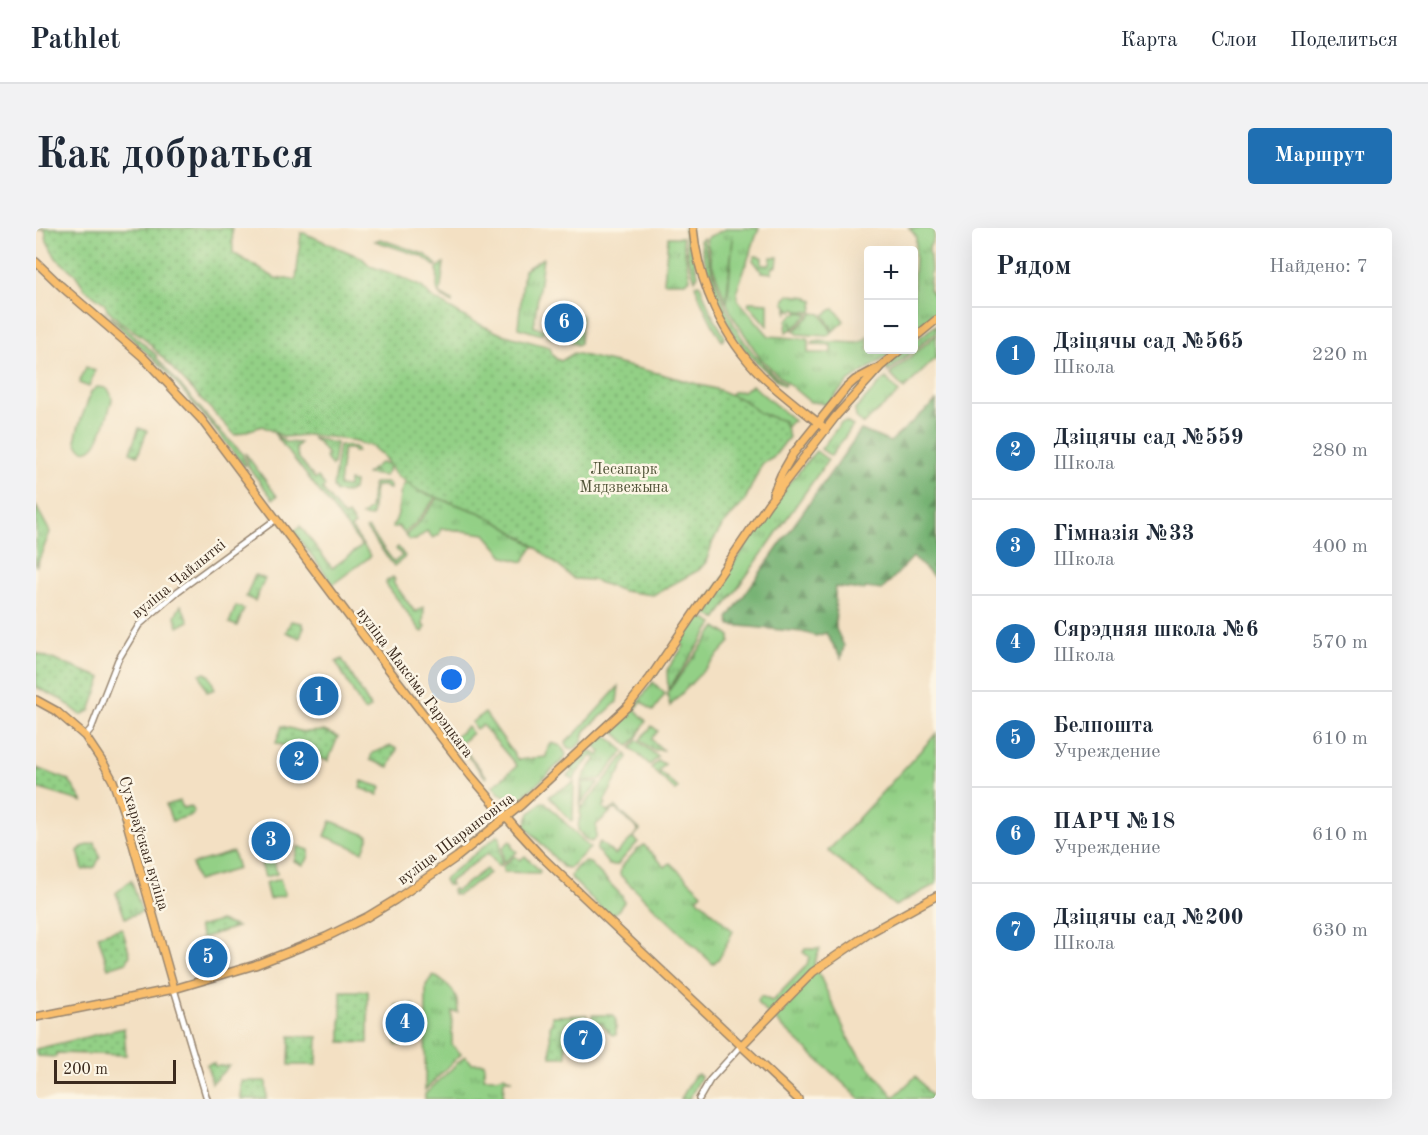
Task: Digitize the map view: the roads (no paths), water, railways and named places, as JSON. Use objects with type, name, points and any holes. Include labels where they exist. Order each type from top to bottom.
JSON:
[{"type":"main road","points":[[693,228],[706,286],[730,337],[762,375],[826,429]]},
{"type":"main road","name":"вуліца Максіма Гарэцкага","points":[[36,262],[142,356],[201,419],[434,728],[516,829],[539,854],[798,1099]]},
{"type":"main road","points":[[918,335],[936,320]]},
{"type":"main road","name":"вуліца Шаранговіча","points":[[36,1017],[174,989],[255,965],[326,937],[367,917],[449,862],[519,807],[632,701],[768,504],[826,429],[881,366],[895,354]]},
{"type":"main road","name":"вуліца Шаранговіча","points":[[768,504],[788,461],[846,388],[855,380],[881,366]]},
{"type":"main road","name":"Сухараўская вуліца","points":[[36,700],[56,711],[86,736],[113,781],[128,825],[174,989]]},
{"type":"main road","points":[[516,829],[514,819],[519,807]]},
{"type":"main road","points":[[741,1046],[813,972],[872,932],[936,896]]},
{"type":"street","name":"вуліца Чайлыткі","points":[[86,736],[91,729],[118,660],[139,625],[178,591],[275,520]]},
{"type":"street","points":[[174,989],[207,1099]]},
{"type":"street","points":[[699,1099],[710,1080],[741,1046]]},
{"type":"place","name":"ПАРЧ №18","points":[[564,323]]},
{"type":"place","name":"Дзіцячы сад №565","points":[[319,696]]},
{"type":"place","name":"Дзіцячы сад №559","points":[[299,761]]},
{"type":"place","name":"Гімназія №33","points":[[271,841]]},
{"type":"place","name":"Белпошта","points":[[208,958]]},
{"type":"place","name":"Сярэдняя школа №6","points":[[405,1023]]},
{"type":"place","name":"Дзіцячы сад №200","points":[[583,1040]]},
{"type":"park label","name":"Лесапарк Мядзвежына","points":[[624,477]]}]
